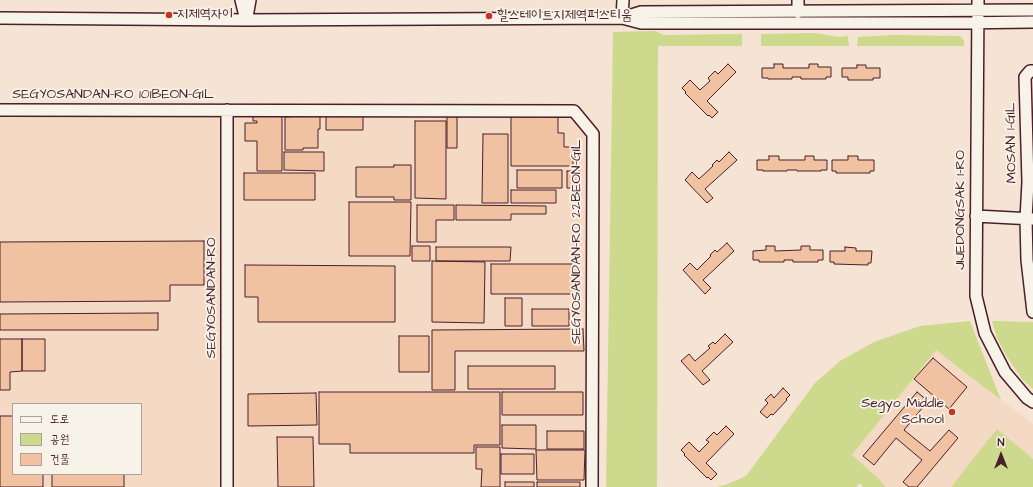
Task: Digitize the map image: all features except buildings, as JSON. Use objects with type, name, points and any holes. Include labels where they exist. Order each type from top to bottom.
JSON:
[{"type":"street","points":[[241,0],[246,20]]},
{"type":"street","points":[[246,20],[250,0]]},
{"type":"street","points":[[622,0],[622,18]]},
{"type":"street","points":[[798,0],[798,12]]},
{"type":"street","points":[[622,18],[641,12],[798,12],[978,5],[1033,10]]},
{"type":"street","name":"JIJEDONGSAK 1-RO","points":[[978,5],[976,296],[985,333],[1005,372],[1033,402]]},
{"type":"street","points":[[0,18],[246,20],[622,18],[641,23],[1033,22]]},
{"type":"street","name":"MOSAN 1-GIL","points":[[1033,71],[1030,71],[1025,77],[1030,126],[1031,182],[1029,219],[1033,312]]},
{"type":"street","name":"SEGYOSANDAN-RO 101BEON-GIL","points":[[0,110],[227,110]]},
{"type":"street","name":"SEGYOSANDAN-RO","points":[[227,110],[227,487]]},
{"type":"street","name":"SEGYOSANDAN-RO 22BEON-GIL","points":[[227,110],[574,111],[593,134],[592,487]]},
{"type":"street","points":[[976,216],[1029,219]]},
{"type":"shaded area","points":[[0,106],[571,106],[583,112],[595,129],[596,487],[0,487]]},
{"type":"shaded area","name":"Segyo Middle School","points":[[936,349],[1033,424],[1033,487],[886,487],[852,456]]},
{"type":"green space","points":[[656,31],[663,35],[742,34],[742,46],[658,46],[657,487],[606,487],[613,32]]},
{"type":"green space","points":[[814,33],[839,37],[848,36],[849,46],[761,46],[761,34]]},
{"type":"green space","points":[[894,35],[960,36],[964,41],[964,46],[857,46],[858,37]]},
{"type":"green space","points":[[970,321],[1001,400],[936,350],[852,455],[886,487],[863,487],[860,483],[856,487],[717,487],[746,476],[815,383],[840,361],[874,342],[920,326]]},
{"type":"green space","points":[[992,321],[1033,322],[1033,389],[1022,379],[1006,355],[997,338]]},
{"type":"green space","points":[[997,429],[1033,459],[1033,487],[951,487]]},
{"type":"place","name":"지제역자이","points":[[169,15]]},
{"type":"place","name":"힐스테이트지제역퍼스티움","points":[[489,16]]},
{"type":"place","name":"Segyo Middle School","points":[[952,412]]}]
